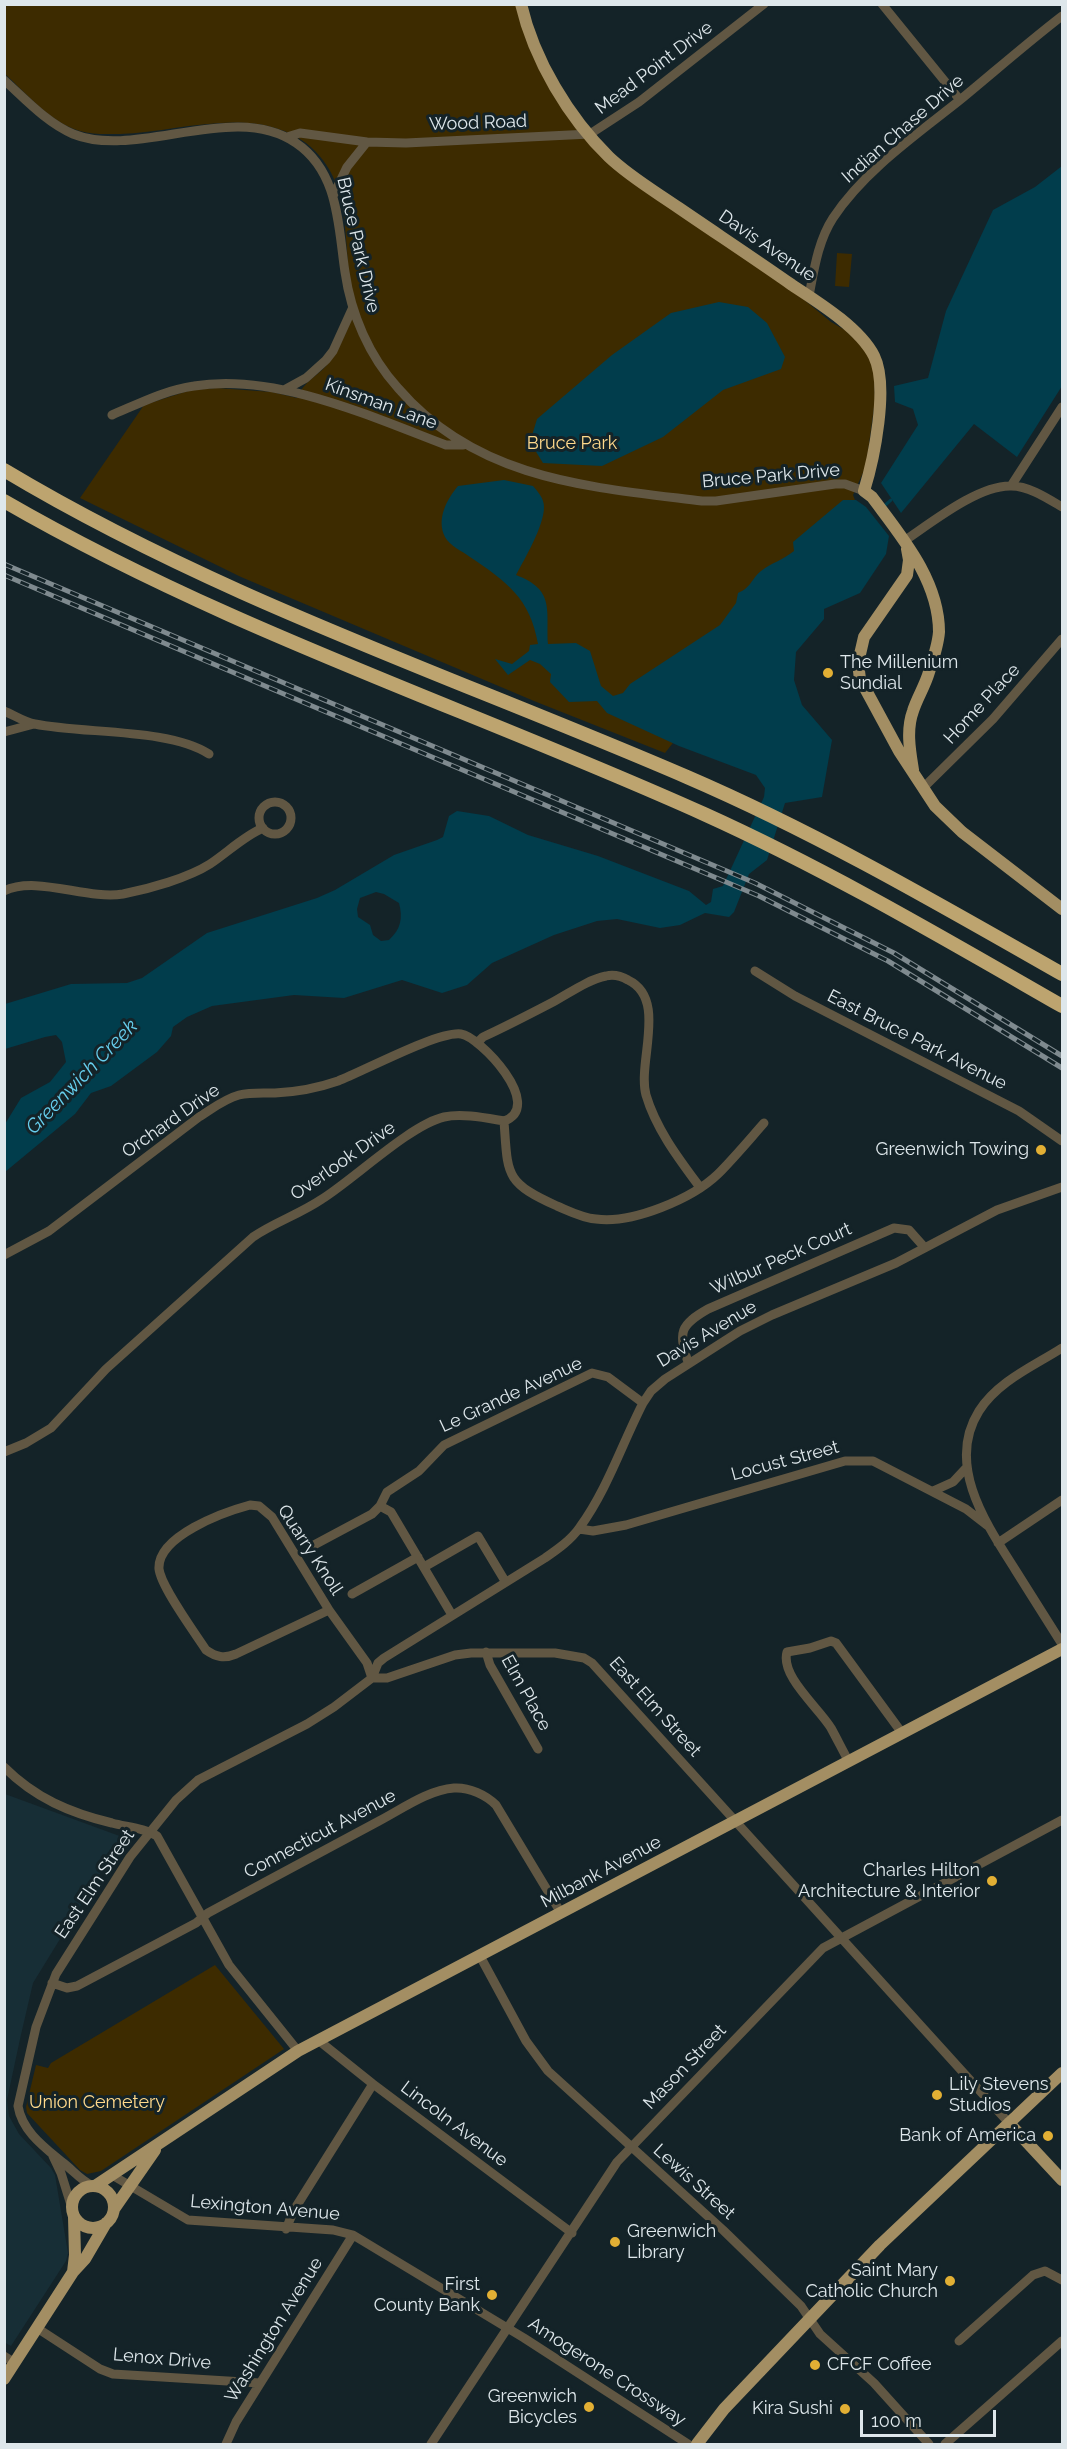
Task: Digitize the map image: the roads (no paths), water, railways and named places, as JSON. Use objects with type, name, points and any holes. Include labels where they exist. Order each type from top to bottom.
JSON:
[{"type":"highway","points":[[7,471],[108,527],[216,580],[658,764],[784,821],[876,869],[1062,974]]},
{"type":"highway","points":[[4,501],[139,574],[229,616],[643,787],[741,831],[851,886],[1062,1006]]},
{"type":"highway","points":[[4,509],[51,528]]},
{"type":"main road","name":"Davis Avenue","points":[[521,4],[539,57],[550,80],[609,156],[629,174],[809,296],[856,332],[874,356],[880,371],[881,388],[868,494]]},
{"type":"main road","points":[[868,494],[918,560],[930,587],[938,621],[939,634],[929,673],[912,713],[909,730],[913,770]]},
{"type":"main road","points":[[905,543],[909,560],[907,575],[864,637],[858,663],[860,679],[899,751],[935,806],[953,825],[1061,904]]},
{"type":"main road","name":"Milbank Avenue","points":[[94,2186],[298,2051],[1062,1649]]},
{"type":"main road","points":[[697,2445],[724,2409],[809,2318],[891,2235],[1062,2073]]},
{"type":"main road","points":[[1009,2123],[1062,2180]]},
{"type":"main road","name":"Milbank Avenue","points":[[114,2209],[163,2139]]},
{"type":"main road","points":[[4,2379],[10,2360],[37,2328],[73,2271],[85,2259],[114,2209],[108,2192],[94,2186],[79,2191],[73,2211],[75,2255],[73,2271]]},
{"type":"main road","points":[[73,2211],[88,2228],[101,2227],[106,2223]]},
{"type":"street","name":"Mead Point Drive","points":[[590,134],[639,102],[765,4]]},
{"type":"street","points":[[882,4],[960,100]]},
{"type":"street","name":"Indian Chase Drive","points":[[809,296],[821,243],[833,219],[843,206],[883,164],[1062,16]]},
{"type":"street","name":"Bruce Park Drive","points":[[4,80],[49,119],[73,134],[87,138],[133,138],[231,128],[253,128],[287,137],[315,159],[327,179],[333,196],[346,284],[362,332],[388,377],[433,423],[465,445],[506,464],[556,478],[645,494],[702,501],[835,484],[845,484],[868,494]]},
{"type":"street","name":"Wood Road","points":[[287,137],[300,133],[367,142],[506,140],[590,134]]},
{"type":"street","points":[[333,196],[347,167],[367,142]]},
{"type":"street","name":"Kinsman Lane","points":[[286,389],[306,378],[326,360],[333,351],[353,307]]},
{"type":"street","name":"Kinsman Lane","points":[[112,415],[154,397],[193,386],[234,383],[286,389],[446,445],[465,445]]},
{"type":"street","points":[[1011,486],[1062,407]]},
{"type":"street","points":[[905,543],[983,493],[1011,486],[1028,489],[1062,507]]},
{"type":"street","name":"Home Place","points":[[923,788],[993,718],[1062,639]]},
{"type":"street","points":[[4,711],[34,724],[155,738],[185,744],[209,754]]},
{"type":"street","points":[[4,732],[34,724]]},
{"type":"street","points":[[4,891],[21,886],[100,895],[122,894],[191,875],[236,846],[251,833],[263,828]]},
{"type":"street","name":"East Bruce Park Avenue","points":[[755,971],[795,996],[1019,1111],[1062,1141]]},
{"type":"street","points":[[699,1186],[665,1135],[647,1097],[644,1073],[648,1042],[647,1002],[640,988],[634,983],[616,975],[594,980],[483,1037],[477,1043],[516,1090],[518,1099],[516,1114],[504,1121],[507,1163],[513,1177],[530,1192],[575,1214],[594,1219],[611,1220],[635,1216],[673,1203],[716,1176],[764,1123]]},
{"type":"street","name":"Orchard Drive","points":[[4,1255],[49,1231],[164,1142],[221,1103],[252,1093],[276,1093],[316,1088],[336,1082],[427,1042],[452,1034],[462,1034],[477,1043]]},
{"type":"street","name":"Overlook Drive","points":[[4,1452],[26,1443],[51,1428],[106,1369],[246,1243],[266,1228],[303,1212],[402,1140],[432,1122],[454,1116],[504,1121]]},
{"type":"street","name":"Davis Avenue","points":[[372,1678],[378,1663],[384,1658],[559,1548],[579,1529],[595,1502],[643,1403],[651,1391],[688,1362],[772,1315],[863,1278],[997,1210],[1062,1187]]},
{"type":"street","name":"Wilbur Peck Court","points":[[688,1362],[682,1345],[682,1333],[692,1318],[708,1309],[894,1228],[909,1230],[925,1248]]},
{"type":"street","points":[[1062,1348],[1012,1379],[987,1401],[974,1422],[969,1438],[967,1464],[972,1490],[988,1526],[1062,1644]]},
{"type":"street","name":"Le Grande Avenue","points":[[314,1545],[372,1514],[380,1506],[387,1492],[419,1471],[444,1445],[592,1373],[608,1377],[643,1403]]},
{"type":"street","name":"Locust Street","points":[[579,1529],[593,1531],[626,1525],[845,1461],[873,1461],[966,1509],[988,1526]]},
{"type":"street","points":[[933,1491],[953,1482],[967,1464]]},
{"type":"street","points":[[998,1543],[1062,1500]]},
{"type":"street","name":"Quarry Knoll","points":[[329,1610],[236,1654],[228,1657],[215,1656],[206,1650],[166,1587],[159,1570],[160,1561],[164,1552],[176,1538],[241,1508],[250,1505],[259,1506],[272,1517],[329,1610],[367,1663],[372,1678]]},
{"type":"street","points":[[380,1506],[391,1512],[452,1615]]},
{"type":"street","points":[[424,1567],[478,1536],[505,1581]]},
{"type":"street","points":[[352,1594],[418,1557]]},
{"type":"street","points":[[849,1762],[831,1728],[795,1683],[786,1657],[787,1652],[831,1641],[836,1644],[902,1733]]},
{"type":"street","name":"East Elm Street","points":[[94,2186],[51,2154],[27,2129],[18,2106],[36,2027],[52,1983],[115,1878],[176,1800],[198,1780],[307,1724],[372,1678],[387,1678],[455,1655],[486,1652],[555,1653],[584,1658],[592,1663],[1009,2123]]},
{"type":"street","name":"Elm Place","points":[[486,1652],[490,1665],[538,1749]]},
{"type":"street","points":[[4,1767],[29,1789],[66,1810],[150,1831],[158,1836],[229,1965],[298,2051]]},
{"type":"street","name":"Connecticut Avenue","points":[[52,1983],[67,1989],[77,1986],[428,1796],[454,1788],[464,1788],[483,1795],[496,1805],[561,1913]]},
{"type":"street","name":"Mason Street","points":[[431,2445],[617,2162],[823,1947],[1062,1820]]},
{"type":"street","name":"Lewis Street","points":[[480,1956],[526,2041],[540,2061],[723,2230],[801,2306],[820,2334],[900,2410],[929,2445]]},
{"type":"street","name":"Lincoln Avenue","points":[[318,2040],[572,2233]]},
{"type":"street","points":[[286,2229],[294,2210],[373,2084]]},
{"type":"street","name":"East Elm Street","points":[[51,2154],[61,2173],[73,2211]]},
{"type":"street","name":"Lexington Avenue","points":[[112,2175],[188,2220],[286,2229],[342,2231],[353,2235],[508,2328]]},
{"type":"street","name":"Washington Avenue","points":[[226,2445],[236,2422],[353,2235]]},
{"type":"street","points":[[959,2342],[1033,2275],[1045,2271],[1062,2280]]},
{"type":"street","name":"Lenox Drive","points":[[37,2328],[100,2369],[113,2374],[260,2383]]},
{"type":"street","name":"Amogerone Crossway","points":[[508,2328],[688,2445]]},
{"type":"street","points":[[945,2445],[1062,2341]]},
{"type":"water","points":[[1062,166],[1062,386],[1017,457],[974,424],[901,513],[881,483],[918,425],[913,409],[895,402],[894,386],[928,378],[946,311],[993,210],[1035,187]]},
{"type":"water","points":[[719,302],[748,307],[767,323],[785,357],[781,369],[723,390],[663,437],[602,466],[543,463],[530,442],[537,419],[612,355],[671,313]]},
{"type":"water","points":[[504,480],[533,486],[539,493],[544,507],[541,523],[516,575],[537,587],[543,594],[547,611],[548,644],[576,643],[590,651],[601,686],[613,696],[623,693],[630,684],[720,625],[736,603],[738,593],[746,588],[761,571],[794,551],[793,542],[843,500],[856,500],[866,507],[889,536],[886,554],[860,593],[824,609],[824,619],[796,652],[794,680],[802,705],[832,740],[822,797],[785,803],[767,860],[749,874],[734,912],[729,917],[705,913],[680,925],[660,928],[617,919],[597,921],[554,935],[492,963],[467,985],[442,993],[402,980],[344,998],[294,995],[212,1006],[187,1017],[173,1027],[171,1036],[157,1052],[111,1086],[91,1093],[75,1114],[5,1172],[5,1124],[21,1098],[50,1082],[66,1062],[62,1042],[56,1035],[5,1049],[5,1004],[71,984],[127,983],[142,978],[207,933],[317,898],[394,855],[443,837],[449,816],[457,811],[489,816],[528,835],[598,856],[689,891],[706,905],[711,902],[713,889],[723,886],[764,797],[765,788],[756,775],[679,746],[607,713],[597,701],[569,702],[550,682],[551,674],[540,664],[530,660],[508,675],[495,659],[512,664],[529,651],[530,645],[538,644],[534,628],[523,603],[506,583],[453,546],[445,537],[442,516],[450,497],[458,486]],"holes":[[[376,892],[399,903],[401,918],[393,936],[389,940],[381,941],[373,935],[370,925],[358,917],[357,909],[360,898]]]},
{"type":"waterway","name":"Greenwich Creek","points":[[883,507],[891,500]]},
{"type":"railway","points":[[4,564],[755,883],[894,953],[1062,1056]]},
{"type":"railway","points":[[4,575],[759,896],[888,961],[1062,1068]]},
{"type":"place","name":"The Millenium Sundial","points":[[828,673]]},
{"type":"place","name":"Greenwich Towing","points":[[1041,1150]]},
{"type":"place","name":"Charles Hilton Architecture & Interior","points":[[992,1881]]},
{"type":"place","name":"Lily Stevens Studios","points":[[937,2095]]},
{"type":"place","name":"Bank of America","points":[[1048,2136]]},
{"type":"place","name":"Greenwich Library","points":[[615,2242]]},
{"type":"place","name":"Saint Mary Catholic Church","points":[[950,2281]]},
{"type":"place","name":"First County Bank","points":[[492,2295]]},
{"type":"place","name":"CFCF Coffee","points":[[815,2365]]},
{"type":"place","name":"Greenwich Bicycles","points":[[589,2407]]},
{"type":"place","name":"Kira Sushi","points":[[845,2409]]},
{"type":"park label","name":"Bruce Park","points":[[572,444]]},
{"type":"park label","name":"Union Cemetery","points":[[97,2103]]}]
